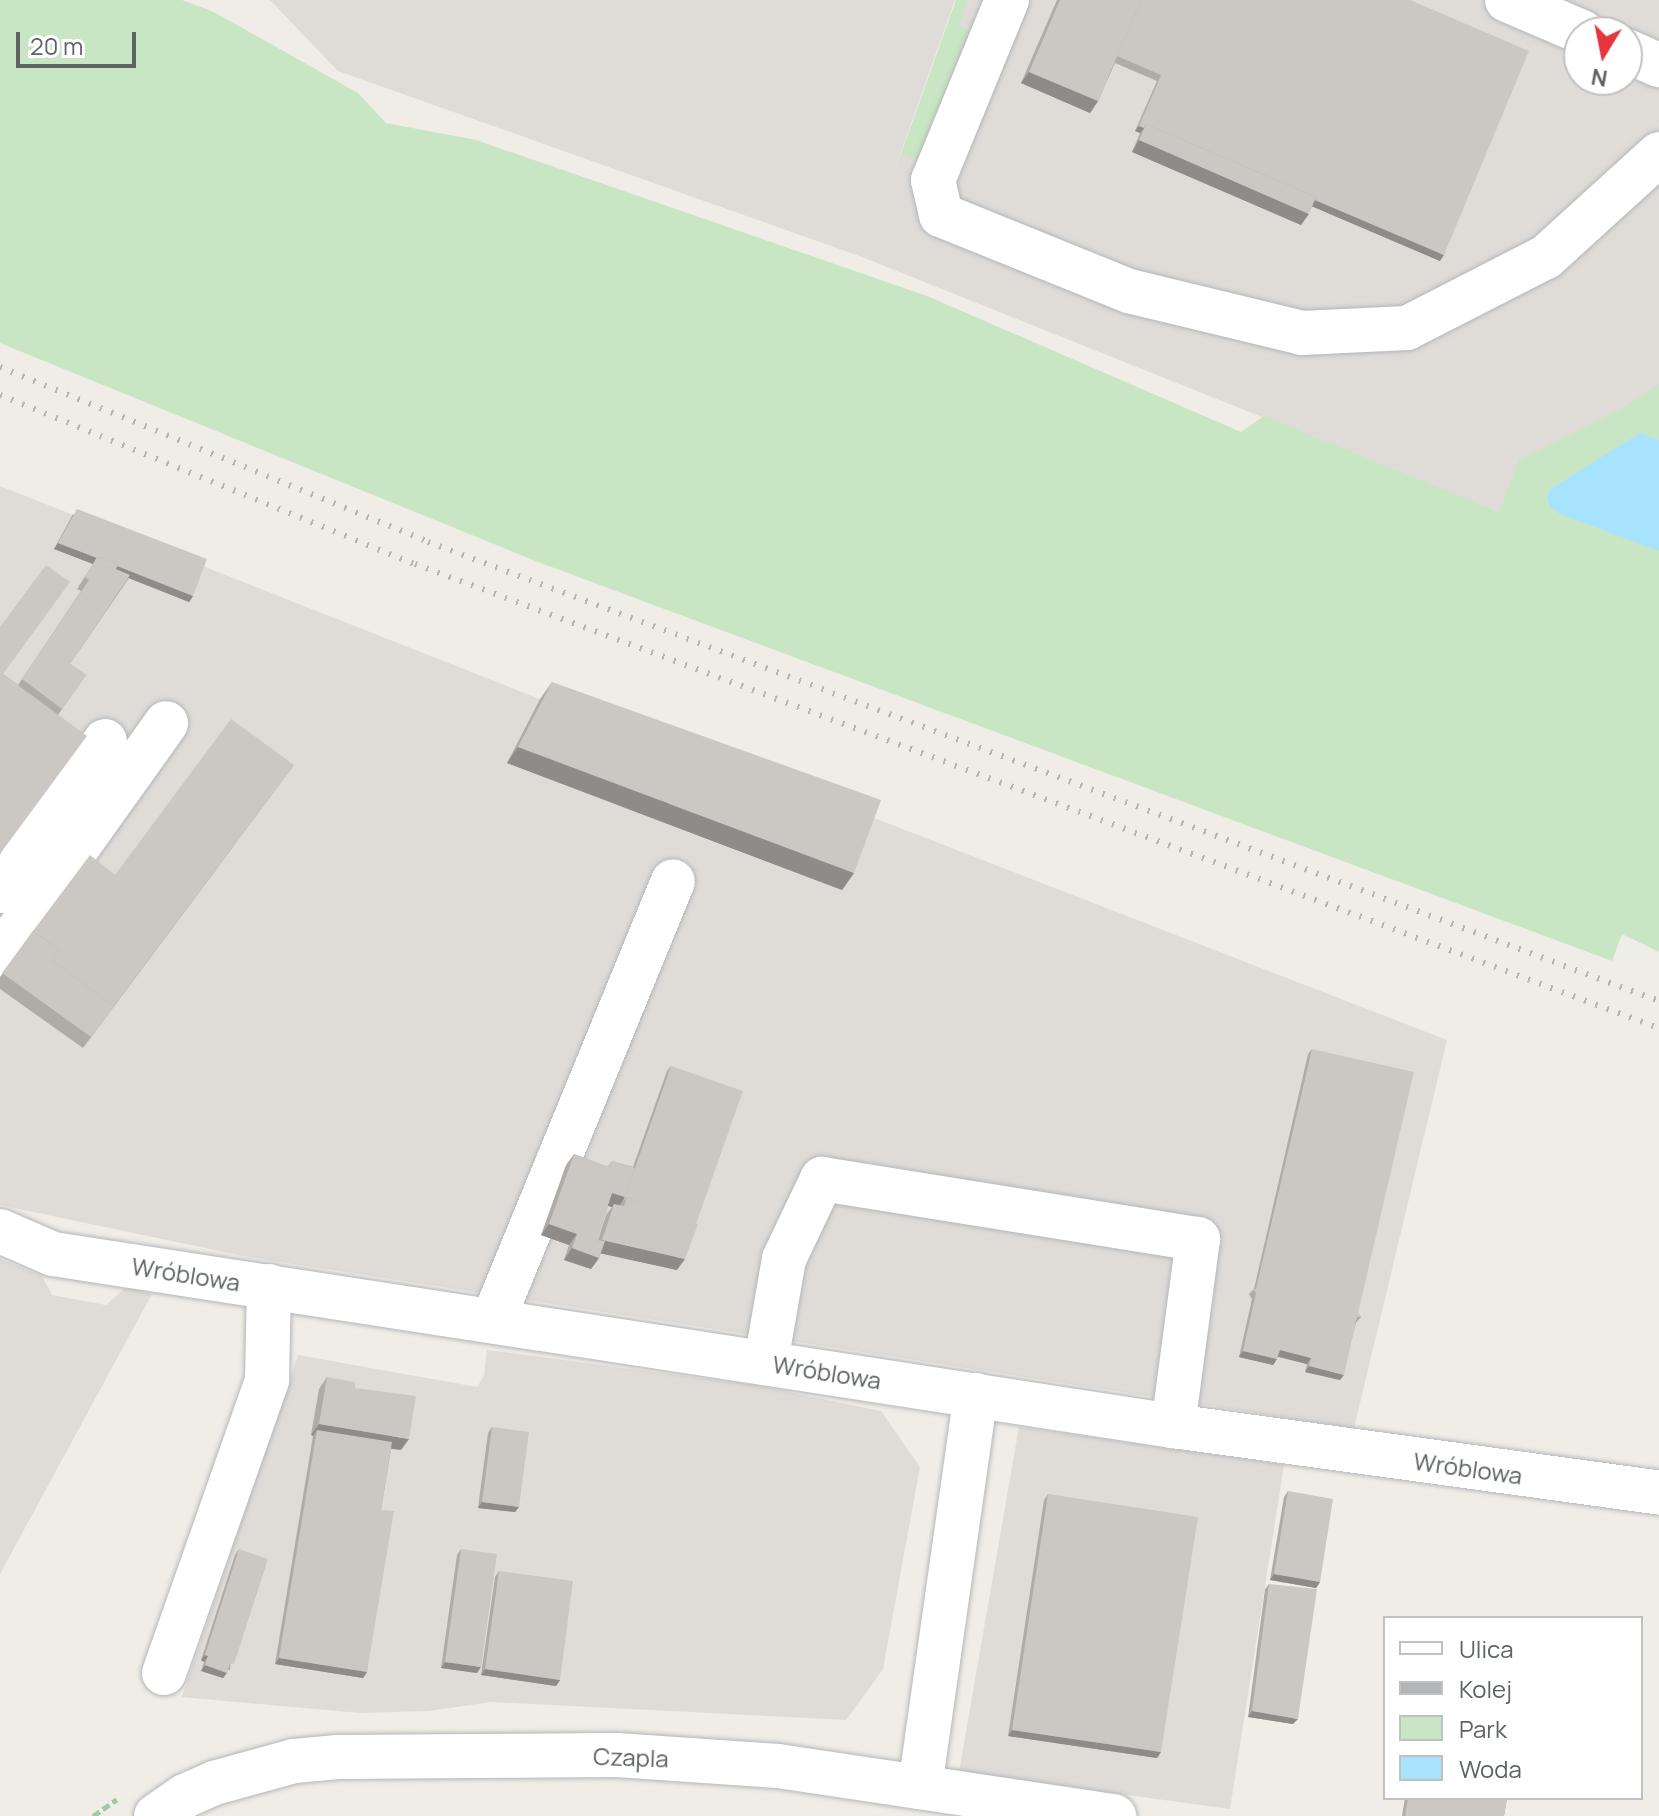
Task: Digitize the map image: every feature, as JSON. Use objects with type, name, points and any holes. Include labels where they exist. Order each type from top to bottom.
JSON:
[{"type":"street","points":[[1007,0],[933,180],[941,215],[1129,291],[1259,323],[1302,333],[1407,328],[1546,257],[1659,154]]},
{"type":"street","points":[[1507,0],[1563,24]]},
{"type":"street","points":[[0,956],[166,723]]},
{"type":"street","points":[[0,891],[105,741]]},
{"type":"street","points":[[493,1320],[673,881]]},
{"type":"street","points":[[766,1362],[784,1259],[822,1179],[1198,1239],[1173,1426]]},
{"type":"street","name":"Wróblowa","points":[[0,1231],[53,1254],[1173,1426],[1659,1493]]},
{"type":"street","points":[[164,1673],[267,1380],[269,1286]]},
{"type":"street","points":[[920,1787],[976,1395]]},
{"type":"street","name":"Czapla","points":[[156,1816],[185,1796],[214,1783],[294,1761],[338,1757],[617,1755],[778,1766],[1114,1816]]},
{"type":"shaded area","points":[[270,0],[955,0],[892,177],[959,0],[1659,0],[1659,576],[862,257],[338,71]]},
{"type":"shaded area","points":[[0,486],[540,699],[869,816],[1447,1040],[1354,1428],[248,1257],[0,1205]]},
{"type":"shaded area","points":[[0,1259],[42,1276],[52,1295],[106,1305],[126,1287],[152,1294],[0,1574]]},
{"type":"shaded area","points":[[487,1350],[753,1385],[881,1411],[920,1467],[883,1669],[846,1720],[491,1702],[429,1711],[360,1713],[182,1697],[298,1355],[477,1387],[484,1376]]},
{"type":"shaded area","points":[[1019,1427],[1284,1465],[1230,1809],[959,1772]]},
{"type":"green space","points":[[0,0],[182,0],[214,12],[358,93],[386,123],[476,140],[927,296],[1241,432],[1264,416],[1499,512],[1519,460],[1622,408],[1659,384],[1659,952],[1622,934],[1612,961],[538,562],[0,343]]},
{"type":"green space","points":[[956,0],[968,0],[959,26],[977,34],[926,162],[901,154]]},
{"type":"water","points":[[1640,433],[1659,440],[1659,551],[1560,514],[1550,507],[1547,498],[1549,490]]},
{"type":"building","points":[[1060,0],[1141,0],[1098,101],[1029,72]]},
{"type":"building","points":[[1141,0],[1410,0],[1529,51],[1444,255],[1146,124],[1144,128],[1139,126],[1161,75],[1117,56]]},
{"type":"building","points":[[1146,124],[1316,197],[1309,214],[1139,140]]},
{"type":"building","points":[[77,509],[207,559],[193,596],[58,543]]},
{"type":"building","points":[[97,557],[118,564],[116,569],[130,575],[70,664],[86,675],[62,709],[22,679],[89,580],[85,577]]},
{"type":"building","points":[[46,565],[70,582],[3,674],[87,736],[0,854],[0,627]]},
{"type":"building","points":[[552,682],[881,800],[854,873],[518,747]]},
{"type":"building","points":[[231,719],[294,765],[114,1006],[52,960],[60,950],[33,931],[90,855],[115,875]]},
{"type":"building","points":[[33,931],[60,950],[52,960],[114,1006],[91,1037],[2,973]]},
{"type":"building","points":[[1312,1049],[1414,1072],[1358,1313],[1361,1317],[1357,1317],[1344,1375],[1309,1366],[1311,1358],[1280,1350],[1277,1359],[1243,1351],[1256,1293],[1253,1289],[1256,1289]]},
{"type":"building","points":[[671,1066],[743,1091],[696,1224],[627,1197],[623,1202]]},
{"type":"building","points":[[574,1154],[609,1167],[612,1161],[635,1168],[625,1197],[612,1193],[597,1240],[605,1241],[599,1258],[572,1248],[577,1234],[549,1224]]},
{"type":"building","points":[[627,1197],[698,1224],[685,1259],[602,1240],[614,1204],[624,1206]]},
{"type":"building","points":[[327,1377],[355,1382],[355,1388],[416,1396],[409,1439],[319,1424]]},
{"type":"building","points":[[492,1427],[529,1432],[519,1507],[482,1502]]},
{"type":"building","points":[[317,1430],[392,1442],[381,1510],[394,1511],[367,1672],[279,1658]]},
{"type":"building","points":[[1288,1491],[1333,1499],[1320,1582],[1274,1574]]},
{"type":"building","points":[[1048,1494],[1198,1517],[1161,1752],[1012,1730]]},
{"type":"building","points":[[239,1549],[268,1559],[234,1664],[230,1663],[227,1673],[205,1665],[208,1656],[205,1655]]},
{"type":"building","points":[[461,1549],[497,1554],[481,1667],[445,1662]]},
{"type":"building","points":[[499,1571],[573,1581],[560,1680],[485,1669]]},
{"type":"building","points":[[1269,1584],[1317,1589],[1298,1719],[1252,1711]]},
{"type":"building","points":[[1408,1800],[1507,1800],[1504,1816],[1405,1816]]},
{"type":"railway","points":[[0,367],[428,542],[1659,1001]]},
{"type":"railway","points":[[0,395],[415,564],[1659,1028]]}]
